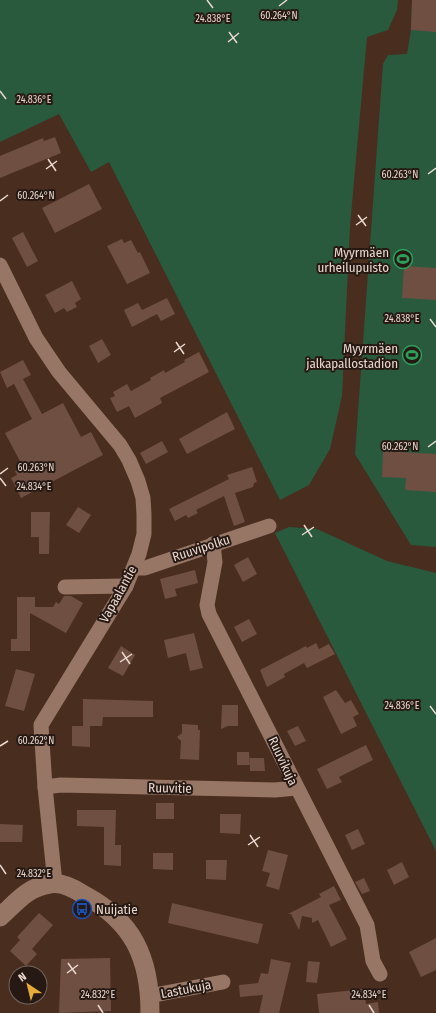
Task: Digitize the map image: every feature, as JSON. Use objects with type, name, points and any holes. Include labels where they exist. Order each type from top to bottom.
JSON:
[{"type":"street","name":"Vapaalantie","points":[[0,265],[36,338],[59,372],[120,445],[129,460],[139,485],[144,514],[144,534],[140,554],[126,586],[41,725],[45,787],[55,883]]},
{"type":"street","name":"Ruuvipolku","points":[[134,568],[145,568],[269,526]]},
{"type":"street","name":"Ruuvikuja","points":[[213,544],[215,562],[207,605],[209,614],[282,757],[296,788],[367,925],[373,961],[380,974]]},
{"type":"street","points":[[65,587],[126,586]]},
{"type":"street","name":"Ruuvitie","points":[[45,787],[61,785],[275,790],[296,788]]},
{"type":"street","points":[[0,917],[16,900],[40,886],[55,883],[91,898],[105,907],[124,926],[138,948],[147,968],[150,1004]]},
{"type":"street","name":"Lastukuja","points":[[150,1004],[223,982]]},
{"type":"green space","points":[[0,0],[398,0],[397,10],[388,30],[367,37],[350,226],[342,396],[330,449],[309,485],[280,500],[109,162],[91,172],[59,114],[0,142]]},
{"type":"green space","name":"Myyrmäen urheilupuisto","points":[[412,0],[436,0],[436,547],[411,545],[355,454],[383,64],[388,55],[407,54],[411,30]]},
{"type":"green space","points":[[289,527],[317,529],[387,561],[436,573],[436,851],[275,533]]},
{"type":"building","points":[[412,0],[436,0],[436,32],[411,30]]},
{"type":"building","points":[[55,137],[61,153],[0,178],[0,156],[43,138],[44,141]]},
{"type":"building","points":[[89,184],[102,209],[55,233],[42,208]]},
{"type":"building","points":[[23,232],[38,261],[27,267],[12,238]]},
{"type":"building","points":[[122,239],[124,243],[131,240],[138,253],[140,252],[150,273],[127,284],[107,246]]},
{"type":"building","points":[[404,266],[436,268],[436,300],[402,298]]},
{"type":"building","points":[[72,281],[81,299],[75,303],[77,307],[67,312],[64,308],[55,313],[45,295]]},
{"type":"building","points":[[167,298],[175,314],[161,321],[157,314],[132,327],[124,310],[138,303],[142,310]]},
{"type":"building","points":[[102,339],[111,355],[98,363],[89,346]]},
{"type":"building","points":[[199,352],[209,372],[160,398],[162,403],[135,418],[129,406],[117,412],[110,398],[115,396],[113,392],[127,384],[131,391],[151,380],[150,378],[164,370],[165,373]]},
{"type":"building","points":[[23,360],[31,375],[23,379],[42,414],[63,403],[81,437],[91,432],[103,455],[21,498],[11,478],[17,475],[15,471],[23,467],[5,433],[32,419],[14,384],[7,388],[0,372]]},
{"type":"building","points":[[227,412],[235,429],[187,454],[179,439]]},
{"type":"building","points":[[162,441],[168,452],[146,464],[140,453]]},
{"type":"building","points":[[383,451],[436,454],[436,492],[405,490],[406,478],[382,477]]},
{"type":"building","points":[[252,467],[257,482],[254,483],[253,487],[235,493],[245,522],[234,526],[224,496],[196,510],[198,513],[188,518],[186,515],[175,521],[169,509],[229,479],[227,475]]},
{"type":"building","points":[[78,507],[91,515],[79,533],[66,525]]},
{"type":"building","points":[[31,512],[50,512],[49,554],[39,554],[39,537],[31,537]]},
{"type":"building","points":[[248,557],[257,574],[243,582],[234,565]]},
{"type":"building","points":[[195,570],[198,583],[175,589],[177,596],[165,599],[160,579]]},
{"type":"building","points":[[64,596],[71,596],[83,603],[66,633],[30,613],[30,651],[11,651],[11,639],[17,639],[17,597],[35,597],[35,607],[53,607],[56,602],[59,604]]},
{"type":"building","points":[[249,619],[257,634],[242,642],[234,627]]},
{"type":"building","points":[[194,633],[203,668],[190,671],[186,653],[168,658],[164,640]]},
{"type":"building","points":[[316,643],[319,649],[329,644],[335,654],[307,668],[304,663],[284,674],[285,677],[267,687],[260,670],[306,646],[307,648]]},
{"type":"building","points":[[121,646],[135,655],[123,676],[108,668]]},
{"type":"building","points":[[16,669],[35,674],[24,711],[5,706]]},
{"type":"building","points":[[336,690],[345,703],[351,700],[359,714],[353,717],[357,726],[341,734],[323,697]]},
{"type":"building","points":[[83,699],[153,701],[153,717],[103,717],[102,726],[90,726],[90,747],[72,746],[72,726],[83,726]]},
{"type":"building","points":[[222,705],[238,705],[238,726],[228,726],[221,729]]},
{"type":"building","points":[[182,724],[198,725],[198,730],[200,730],[199,760],[180,759],[181,741],[177,737],[182,733]]},
{"type":"building","points":[[298,726],[306,741],[295,746],[287,731]]},
{"type":"building","points":[[366,745],[373,760],[339,777],[342,782],[327,789],[317,769]]},
{"type":"building","points":[[237,752],[249,752],[250,765],[237,765]]},
{"type":"building","points":[[250,758],[264,758],[265,771],[250,771]]},
{"type":"building","points":[[156,803],[174,803],[174,819],[156,819]]},
{"type":"building","points":[[77,810],[116,810],[115,845],[121,845],[121,866],[104,865],[104,827],[77,826]]},
{"type":"building","points":[[220,814],[241,814],[240,834],[220,833]]},
{"type":"building","points":[[0,824],[23,825],[22,842],[0,842]]},
{"type":"building","points":[[358,829],[365,844],[352,850],[345,835]]},
{"type":"building","points":[[268,850],[288,855],[279,890],[266,886],[270,873],[262,871]]},
{"type":"building","points":[[153,853],[173,853],[173,870],[153,869]]},
{"type":"building","points":[[206,860],[227,860],[226,880],[206,879]]},
{"type":"building","points":[[402,862],[409,877],[394,885],[387,870]]},
{"type":"building","points":[[364,878],[370,891],[362,894],[355,882]]},
{"type":"building","points":[[334,886],[341,900],[329,905],[347,939],[331,947],[318,920],[312,923],[312,918],[302,916],[299,930],[291,914],[288,914],[321,897],[319,894]]},
{"type":"building","points":[[172,903],[263,924],[258,944],[168,923]]},
{"type":"building","points":[[39,913],[53,925],[32,949],[37,954],[27,965],[25,965],[10,951],[20,940],[17,937]]},
{"type":"building","points":[[436,938],[436,970],[421,977],[409,952]]},
{"type":"building","points":[[110,958],[111,1011],[59,1013],[61,959]]},
{"type":"building","points":[[271,959],[291,963],[279,1013],[259,1013],[263,995],[240,997],[239,985],[258,983],[261,973],[268,974]]},
{"type":"building","points":[[308,961],[320,962],[317,983],[306,982]]},
{"type":"building","points":[[364,989],[366,1004],[378,1002],[379,1013],[319,1013],[317,994]]},
{"type":"place","name":"Myyrmäen urheilupuisto","points":[[403,259]]},
{"type":"place","name":"Myyrmäen jalkapallostadion","points":[[412,355]]},
{"type":"place","name":"Nuijatie","points":[[82,909]]}]
